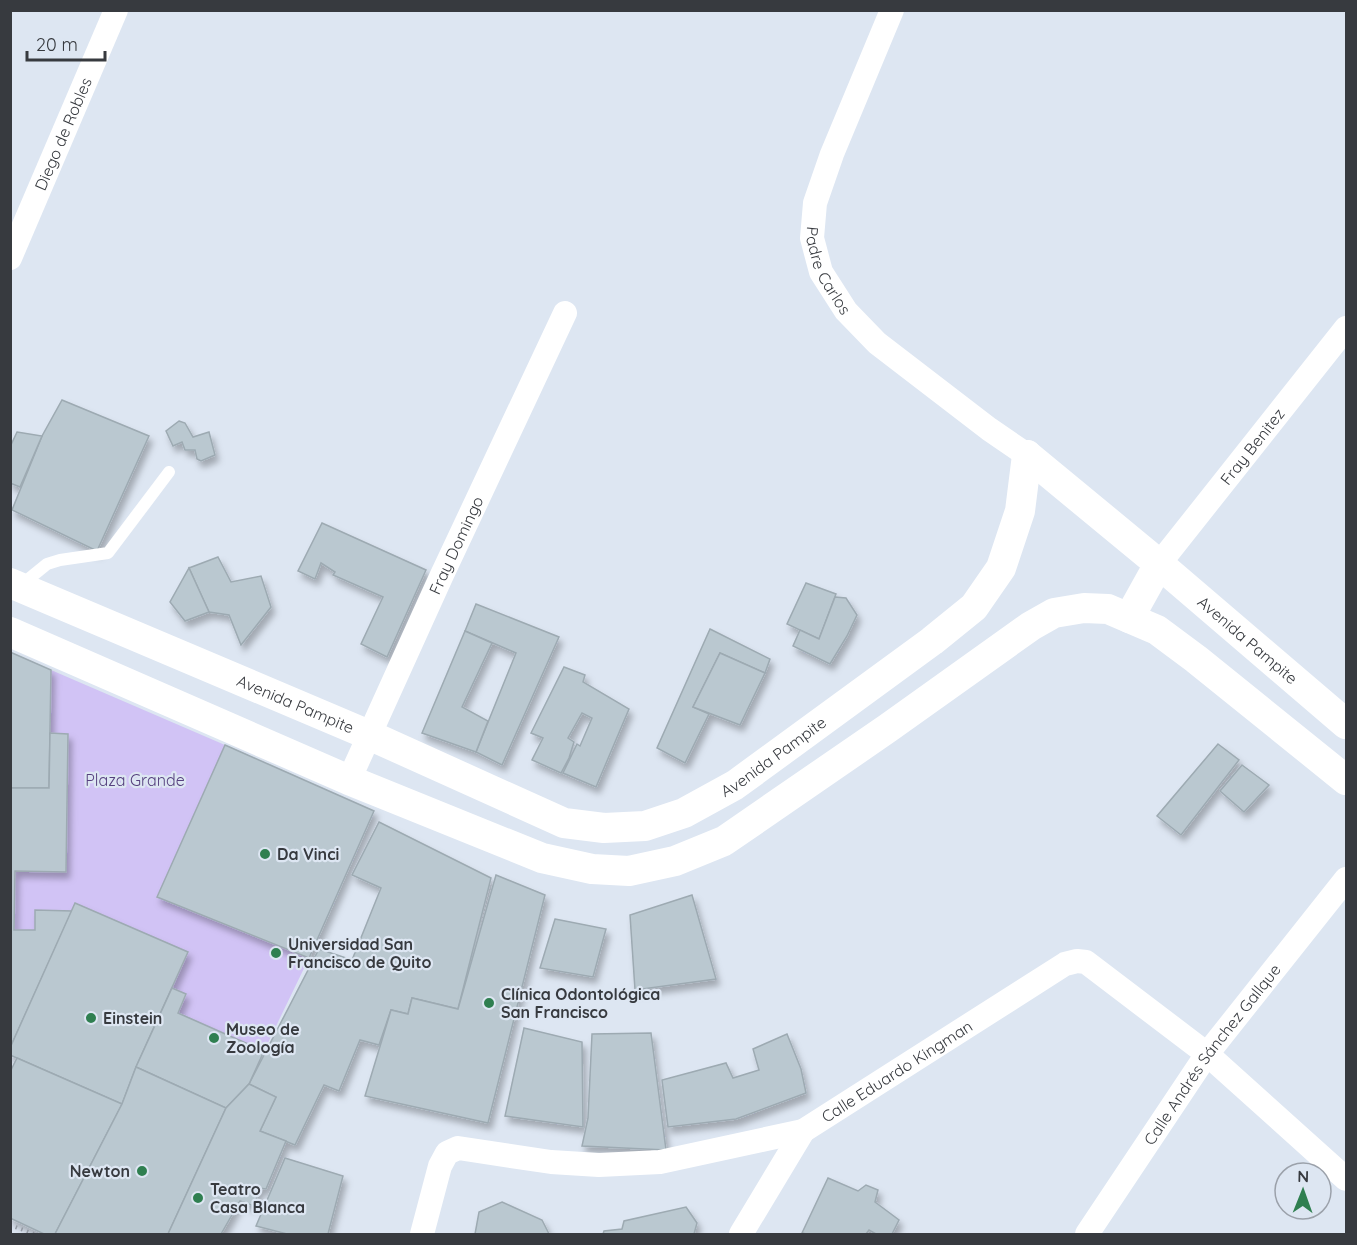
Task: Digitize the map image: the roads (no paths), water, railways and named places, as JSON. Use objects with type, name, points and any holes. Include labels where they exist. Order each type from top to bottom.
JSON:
[{"type":"street","name":"Diego de Robles","points":[[10,258],[116,10]]},
{"type":"street","name":"Padre Carlos","points":[[892,10],[832,154],[815,203],[812,238],[821,272],[846,311],[877,343],[983,425],[1027,455]]},
{"type":"street","name":"Fray Domingo","points":[[349,780],[565,313]]},
{"type":"street","name":"Fray Benitez","points":[[1159,564],[1347,328]]},
{"type":"street","name":"Avenida Pampite","points":[[1027,455],[1347,724]]},
{"type":"street","name":"Avenida Pampite","points":[[15,585],[369,735],[564,823],[604,828],[645,826],[684,813],[735,785],[932,641],[974,607],[1000,568],[1020,511],[1027,455]]},
{"type":"street","points":[[1129,618],[1159,564]]},
{"type":"street","points":[[10,633],[349,780],[542,858],[592,869],[629,871],[675,861],[724,841],[1030,626],[1054,613],[1084,608],[1108,609],[1157,630],[1347,780]]},
{"type":"street","points":[[932,641],[961,676]]},
{"type":"street","name":"Calle Andrés Sánchez Gallque","points":[[1087,1234],[1207,1054],[1347,879]]},
{"type":"street","name":"Calle Eduardo Kingman","points":[[422,1234],[440,1166],[447,1153],[458,1148],[551,1162],[599,1165],[660,1162],[803,1131],[1065,964],[1077,961],[1086,963],[1207,1054],[1347,1179]]},
{"type":"street","points":[[741,1234],[803,1131]]},
{"type":"lane","points":[[15,585],[47,564],[108,553],[169,472]]},
{"type":"place","name":"Da Vinci","points":[[265,854]]},
{"type":"place","name":"Universidad San Francisco de Quito","points":[[276,953]]},
{"type":"place","name":"Clínica Odontológica San Francisco","points":[[489,1003]]},
{"type":"place","name":"Einstein","points":[[91,1018]]},
{"type":"place","name":"Museo de Zoología","points":[[214,1038]]},
{"type":"place","name":"Newton","points":[[142,1171]]},
{"type":"place","name":"Teatro Casa Blanca","points":[[198,1198]]},
{"type":"park label","name":"Plaza Grande","points":[[135,780]]}]
